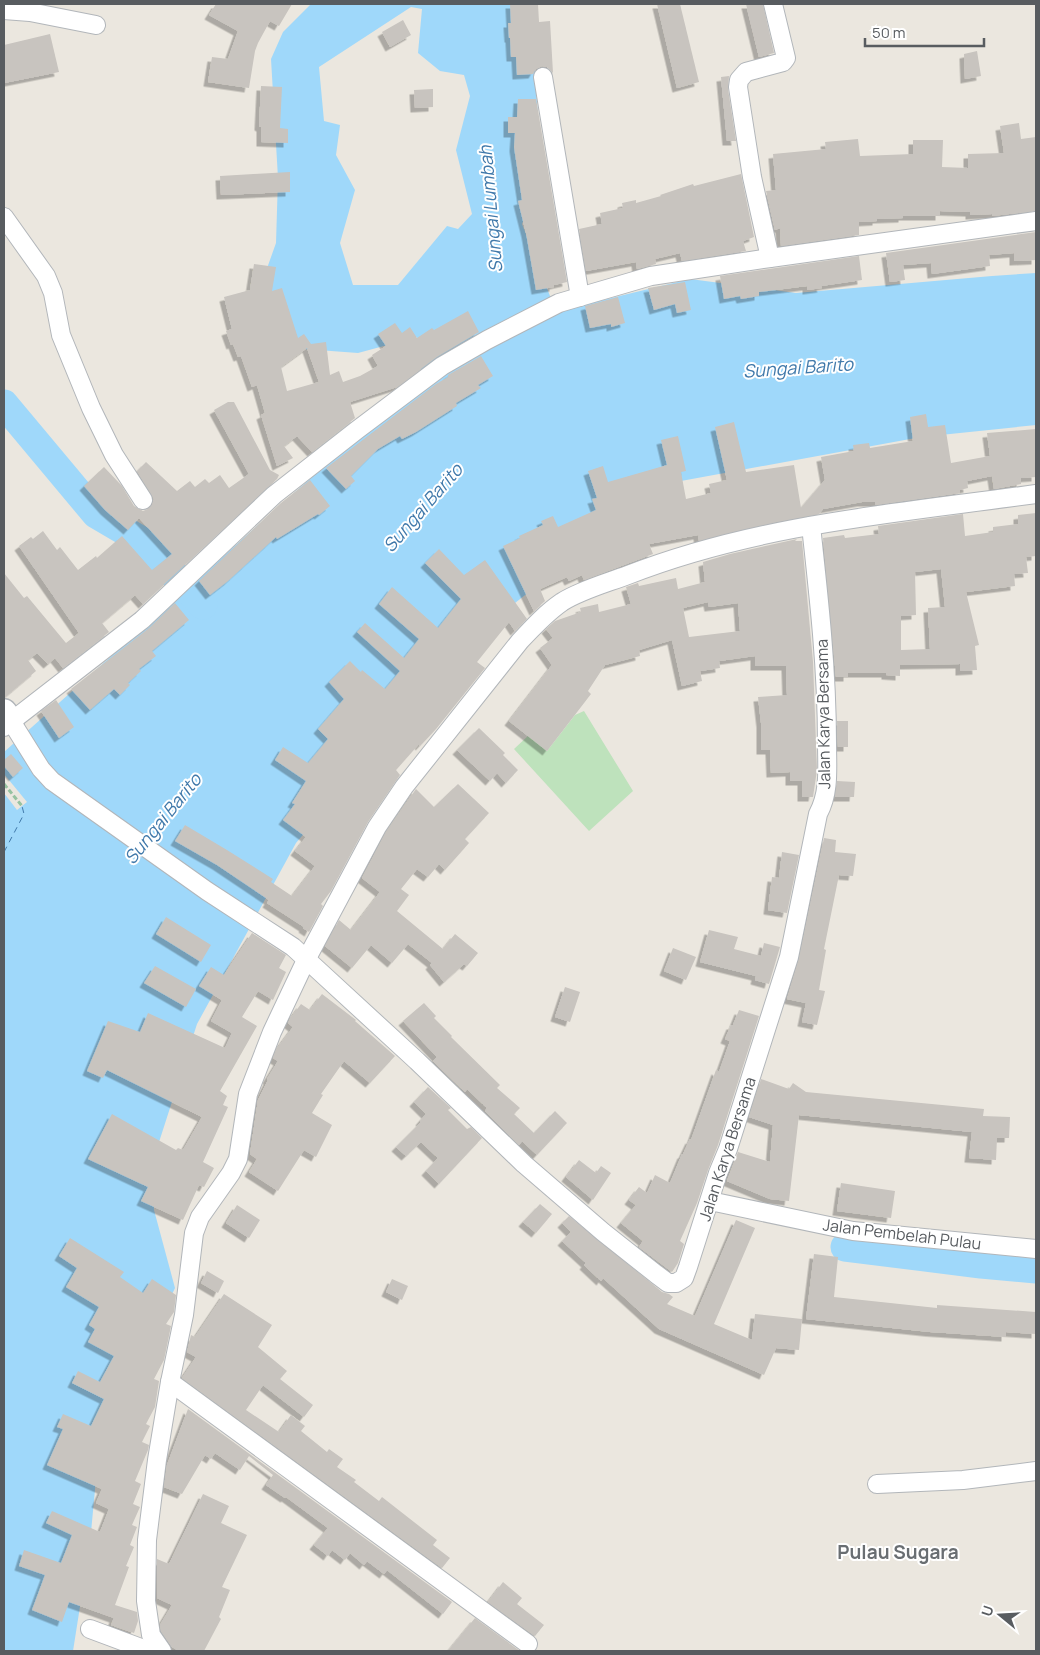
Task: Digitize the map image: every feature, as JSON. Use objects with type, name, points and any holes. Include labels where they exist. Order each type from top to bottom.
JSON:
[{"type":"street","points":[[770,258],[752,177],[738,87],[739,80],[746,72],[783,62],[786,58],[773,4]]},
{"type":"street","points":[[4,10],[30,12],[96,25]]},
{"type":"street","points":[[543,77],[580,297]]},
{"type":"street","points":[[4,217],[46,276],[52,292],[61,335],[91,408],[114,455],[143,500]]},
{"type":"street","points":[[306,960],[293,947],[207,891],[52,781],[8,722],[142,620],[274,495],[357,430],[442,366],[487,340],[559,303],[651,276],[1036,221]]},
{"type":"street","points":[[162,1651],[151,1635],[146,1601],[147,1540],[157,1460],[184,1315],[194,1234],[200,1217],[231,1173],[238,1159],[248,1094],[272,1032],[306,960],[377,827],[390,807],[520,641],[538,621],[562,602],[654,565],[726,543],[811,526],[1036,494]]},
{"type":"street","name":"Jalan Karya Bersama","points":[[306,960],[417,1061],[524,1164],[603,1232],[668,1283],[676,1283],[684,1278],[728,1149],[789,958],[818,814],[824,803],[826,787],[827,702],[822,629],[811,526]]},
{"type":"street","name":"Jalan Pembelah Pulau","points":[[710,1201],[853,1231],[1036,1249]]},
{"type":"street","points":[[170,1382],[528,1644]]},
{"type":"street","points":[[877,1484],[963,1480],[1036,1471]]},
{"type":"street","points":[[90,1629],[149,1651]]},
{"type":"path","points":[[4,784],[22,806]]},
{"type":"green space","points":[[584,711],[633,791],[589,831],[514,749],[528,736],[547,751],[575,715]]},
{"type":"water","points":[[311,4],[532,4],[542,172],[522,224],[550,296],[561,308],[574,307],[690,279],[796,293],[1036,273],[1036,425],[921,437],[681,481],[543,581],[491,622],[420,696],[296,843],[197,1024],[151,1167],[154,1210],[175,1288],[99,1447],[90,1543],[73,1651],[4,1651],[4,752],[359,435],[423,389],[417,337],[358,353],[304,349],[260,288],[276,243],[278,178],[271,59],[283,32]],"holes":[[[411,7],[422,9],[418,53],[440,71],[464,75],[470,96],[456,150],[472,214],[458,229],[447,226],[398,285],[353,285],[340,243],[355,190],[336,155],[340,125],[324,121],[319,67]]]},
{"type":"pier","points":[[4,774],[27,802],[17,810],[4,793]]},
{"type":"building","points":[[216,4],[292,4],[279,26],[270,21],[258,43],[249,88],[208,82],[212,57],[228,59],[238,31],[209,15]]},
{"type":"building","points":[[510,4],[538,4],[539,22],[550,21],[553,73],[547,67],[542,66],[536,69],[533,74],[517,75],[516,57],[511,57],[509,38],[508,23],[511,23]]},
{"type":"building","points":[[657,4],[680,4],[699,82],[677,88]]},
{"type":"building","points":[[746,4],[763,4],[774,53],[759,57]]},
{"type":"building","points":[[403,20],[411,35],[390,47],[382,32]]},
{"type":"building","points":[[50,34],[59,72],[4,83],[4,45]]},
{"type":"building","points":[[977,51],[981,76],[965,79],[964,54]]},
{"type":"building","points":[[729,76],[728,89],[736,141],[727,141],[721,77]]},
{"type":"building","points":[[261,86],[282,87],[280,128],[288,129],[288,143],[261,142],[261,127],[259,126]]},
{"type":"building","points":[[433,89],[433,107],[415,108],[414,90]]},
{"type":"building","points":[[518,99],[536,99],[567,282],[554,285],[554,287],[536,290],[518,201],[522,200],[514,147],[515,133],[508,133],[508,117],[517,117]]},
{"type":"building","points":[[1019,123],[1021,139],[1036,137],[1036,211],[992,216],[992,214],[970,215],[970,212],[940,211],[940,216],[903,216],[903,218],[877,219],[877,221],[859,222],[859,235],[781,246],[780,228],[775,230],[766,191],[776,190],[773,154],[826,149],[825,142],[858,139],[860,156],[913,154],[913,140],[943,140],[942,167],[968,168],[968,154],[1004,153],[1000,126]]},
{"type":"building","points":[[290,172],[290,192],[221,195],[220,176]]},
{"type":"building","points":[[741,174],[754,237],[743,241],[746,251],[682,261],[680,253],[655,259],[656,264],[637,269],[636,262],[586,271],[579,229],[602,224],[600,213],[623,208],[622,203],[636,200],[636,203],[693,184],[694,186]]},
{"type":"building","points":[[1036,232],[1036,260],[1014,261],[1014,253],[989,255],[990,266],[932,274],[931,263],[903,265],[905,280],[890,282],[886,253]]},
{"type":"building","points":[[859,256],[862,280],[821,286],[822,288],[807,290],[807,286],[759,292],[759,296],[741,299],[740,296],[724,299],[720,276]]},
{"type":"building","points":[[254,264],[276,267],[272,291],[282,288],[298,338],[304,334],[311,344],[326,342],[330,375],[339,371],[343,382],[360,376],[378,366],[372,355],[386,346],[378,334],[395,323],[402,333],[410,327],[417,338],[432,328],[434,330],[468,311],[479,332],[437,357],[397,387],[350,402],[355,418],[312,452],[297,436],[284,446],[293,458],[277,466],[261,415],[265,413],[257,385],[252,387],[241,356],[238,357],[226,331],[232,329],[224,297],[250,290]],"holes":[[[307,348],[319,382],[287,391],[281,367]]]},
{"type":"building","points":[[685,282],[691,310],[677,313],[675,304],[654,310],[648,288]]},
{"type":"building","points":[[618,297],[625,323],[611,327],[611,324],[590,328],[585,306]]},
{"type":"building","points":[[481,356],[493,376],[478,385],[481,388],[456,403],[457,406],[416,432],[402,439],[400,436],[378,449],[351,476],[355,481],[346,489],[326,468],[436,384],[448,377],[448,375]]},
{"type":"building","points":[[228,402],[234,402],[270,470],[279,475],[277,479],[143,604],[135,595],[102,623],[109,632],[63,668],[55,658],[48,664],[37,653],[28,660],[36,671],[4,698],[4,573],[24,598],[27,596],[66,643],[79,633],[19,546],[43,531],[57,550],[60,547],[78,570],[96,556],[97,558],[122,536],[152,570],[172,554],[139,518],[128,530],[105,510],[84,486],[104,467],[122,486],[134,506],[143,511],[152,505],[154,499],[137,471],[146,462],[177,491],[190,481],[195,487],[205,479],[209,483],[220,475],[229,488],[249,474],[214,410]]},
{"type":"building","points":[[926,414],[928,427],[945,425],[951,463],[990,456],[987,433],[1036,429],[1036,477],[1021,478],[1021,484],[994,489],[992,476],[967,481],[968,488],[960,490],[960,493],[875,505],[875,502],[862,502],[823,509],[819,514],[776,522],[699,541],[698,535],[649,544],[653,554],[584,580],[582,575],[569,581],[567,577],[540,589],[545,601],[534,611],[503,546],[543,525],[541,521],[553,516],[558,527],[596,510],[592,499],[597,498],[588,471],[603,466],[608,482],[667,465],[661,440],[678,436],[686,471],[681,472],[686,499],[711,493],[709,484],[727,480],[715,427],[734,422],[746,472],[794,465],[801,508],[825,480],[821,457],[854,451],[853,445],[869,443],[870,448],[913,441],[910,417]]},
{"type":"building","points":[[310,480],[330,506],[319,515],[277,539],[276,537],[210,595],[199,581],[281,503]]},
{"type":"building","points":[[1036,513],[1036,556],[1026,557],[1028,573],[1014,574],[1015,586],[966,592],[979,645],[975,646],[977,670],[960,671],[960,664],[900,665],[900,676],[886,675],[886,673],[848,673],[848,677],[836,677],[823,538],[844,535],[845,538],[879,534],[878,526],[963,514],[965,536],[993,532],[993,527],[1018,524],[1018,515]],"holes":[[[941,569],[945,607],[928,608],[930,649],[901,650],[901,616],[916,615],[915,572]]]},
{"type":"building","points":[[797,539],[795,541],[802,541],[813,662],[817,770],[813,797],[802,797],[802,781],[790,781],[790,772],[771,773],[770,750],[761,750],[761,723],[758,697],[787,695],[786,666],[755,666],[755,656],[719,661],[720,668],[700,671],[702,681],[682,686],[672,640],[639,650],[640,656],[605,665],[588,691],[591,694],[547,751],[509,721],[552,665],[540,648],[553,638],[546,629],[555,621],[581,612],[580,608],[598,604],[599,612],[631,604],[626,587],[638,583],[639,586],[676,578],[678,589],[705,582],[703,562]],"holes":[[[708,602],[709,607],[738,603],[740,631],[689,637],[683,608]]]},
{"type":"building","points":[[439,549],[464,575],[485,560],[527,619],[515,631],[509,622],[477,662],[485,668],[436,729],[420,746],[419,744],[396,770],[400,775],[368,822],[331,891],[321,904],[323,906],[309,932],[267,903],[269,900],[217,865],[175,841],[185,825],[273,879],[271,882],[292,896],[315,866],[295,851],[306,837],[283,820],[295,804],[292,803],[306,781],[275,760],[283,747],[308,763],[328,739],[318,729],[344,699],[329,682],[350,661],[361,672],[362,670],[385,689],[400,671],[357,632],[365,623],[404,658],[419,639],[379,604],[392,587],[438,628],[461,599],[425,563]]},
{"type":"building","points":[[175,603],[189,620],[152,651],[156,656],[139,669],[141,671],[128,683],[130,685],[120,695],[114,689],[90,710],[71,689],[149,628]]},
{"type":"building","points":[[56,700],[74,727],[59,738],[41,711]]},
{"type":"building","points":[[837,721],[848,721],[848,747],[838,747]]},
{"type":"building","points":[[479,728],[505,753],[503,755],[518,770],[506,783],[497,773],[490,781],[457,750]]},
{"type":"building","points":[[11,754],[23,768],[13,777],[4,766],[4,760]]},
{"type":"building","points":[[837,781],[855,782],[854,797],[835,797]]},
{"type":"building","points":[[458,784],[489,813],[465,839],[469,843],[445,870],[439,864],[428,877],[417,869],[401,889],[409,895],[397,911],[443,949],[455,934],[478,953],[467,966],[464,964],[444,982],[430,965],[432,963],[408,944],[392,963],[371,945],[352,968],[325,946],[339,920],[351,930],[380,892],[362,878],[386,832],[416,789],[434,807]]},
{"type":"building","points":[[824,838],[836,840],[835,852],[856,854],[853,876],[839,875],[824,949],[826,950],[819,990],[825,991],[817,1025],[802,1022],[806,1003],[787,999],[799,959]]},
{"type":"building","points":[[782,852],[799,855],[787,913],[768,910],[772,877],[779,878]]},
{"type":"building","points":[[166,917],[211,945],[201,962],[156,934]]},
{"type":"building","points":[[709,930],[738,937],[734,949],[761,956],[764,943],[780,947],[769,984],[755,980],[756,976],[700,962]]},
{"type":"building","points":[[252,933],[286,955],[279,968],[286,972],[273,1000],[258,991],[242,1017],[257,1026],[220,1091],[227,1096],[223,1105],[228,1107],[203,1162],[214,1168],[204,1187],[199,1185],[183,1220],[141,1201],[148,1187],[88,1159],[112,1114],[176,1150],[178,1148],[183,1150],[202,1117],[107,1070],[103,1078],[87,1071],[108,1021],[140,1032],[148,1013],[225,1048],[232,1033],[211,1021],[222,1000],[199,986],[211,967],[224,975]]},
{"type":"building","points":[[673,948],[696,957],[686,980],[664,971]]},
{"type":"building","points":[[155,966],[196,989],[186,1007],[144,983]]},
{"type":"building","points":[[565,987],[580,992],[570,1022],[555,1017]]},
{"type":"building","points":[[322,994],[356,1020],[395,1056],[370,1083],[344,1061],[321,1094],[323,1095],[312,1113],[332,1125],[316,1157],[304,1150],[278,1191],[249,1172],[257,1159],[250,1154],[258,1100],[267,1079],[278,1061],[273,1058],[276,1050],[293,1027],[288,1023],[290,1019],[301,1004],[310,1010]]},
{"type":"building","points":[[424,1003],[451,1037],[500,1085],[497,1088],[520,1108],[514,1114],[534,1133],[555,1111],[567,1123],[537,1155],[522,1141],[519,1145],[485,1111],[487,1108],[467,1089],[465,1092],[433,1061],[437,1057],[403,1021]]},
{"type":"building","points":[[739,1010],[759,1016],[718,1145],[697,1203],[680,1241],[684,1244],[678,1263],[672,1272],[639,1247],[643,1241],[621,1223],[636,1205],[629,1200],[639,1187],[647,1193],[655,1175],[670,1183],[682,1154],[691,1140],[716,1070],[719,1072],[730,1041],[725,1039]]},
{"type":"building","points":[[761,1079],[789,1089],[793,1083],[806,1092],[984,1109],[983,1116],[1010,1117],[1009,1138],[997,1138],[996,1160],[969,1158],[972,1132],[799,1115],[789,1201],[770,1199],[727,1181],[738,1152],[770,1162],[773,1125],[749,1117]]},
{"type":"building","points":[[428,1087],[451,1108],[448,1110],[467,1129],[471,1127],[482,1138],[439,1184],[426,1171],[438,1158],[421,1142],[406,1156],[396,1147],[421,1122],[426,1114],[414,1102]]},
{"type":"building","points":[[579,1160],[596,1173],[601,1166],[611,1173],[593,1200],[566,1177]]},
{"type":"building","points":[[841,1183],[895,1191],[891,1218],[837,1211]]},
{"type":"building","points":[[540,1204],[552,1214],[536,1233],[523,1222]]},
{"type":"building","points":[[237,1205],[260,1220],[249,1238],[226,1223]]},
{"type":"building","points":[[569,1216],[662,1292],[673,1297],[667,1304],[695,1316],[736,1220],[755,1228],[714,1324],[752,1340],[755,1314],[802,1319],[799,1350],[776,1348],[764,1375],[659,1329],[603,1278],[601,1281],[584,1265],[586,1263],[562,1241],[571,1232],[562,1223]]},
{"type":"building","points":[[70,1238],[124,1272],[120,1277],[143,1293],[152,1279],[176,1295],[174,1312],[166,1324],[171,1326],[164,1360],[154,1379],[159,1381],[155,1407],[146,1424],[150,1426],[142,1442],[149,1445],[148,1450],[135,1481],[141,1484],[133,1504],[140,1507],[132,1525],[137,1527],[130,1545],[134,1547],[126,1566],[129,1567],[115,1605],[137,1612],[138,1621],[134,1633],[111,1625],[114,1618],[69,1602],[62,1622],[32,1610],[45,1575],[19,1566],[24,1550],[61,1563],[72,1535],[46,1523],[52,1511],[100,1532],[109,1509],[96,1503],[102,1489],[47,1465],[63,1429],[57,1427],[63,1414],[91,1426],[104,1399],[72,1383],[78,1371],[100,1382],[114,1356],[88,1342],[95,1329],[89,1325],[99,1307],[66,1287],[77,1268],[59,1256]]},
{"type":"building","points":[[814,1254],[838,1257],[834,1297],[937,1308],[937,1305],[1036,1312],[1036,1334],[1006,1332],[1006,1337],[930,1332],[806,1319]]},
{"type":"building","points":[[207,1271],[224,1281],[218,1293],[201,1283]]},
{"type":"building","points":[[392,1279],[408,1286],[402,1300],[386,1292]]},
{"type":"building","points":[[224,1294],[272,1325],[258,1347],[287,1371],[280,1379],[313,1405],[304,1417],[263,1385],[246,1410],[279,1432],[291,1415],[305,1426],[301,1431],[327,1452],[329,1449],[343,1459],[337,1467],[356,1480],[354,1482],[379,1501],[382,1497],[437,1540],[433,1545],[450,1558],[442,1568],[182,1378],[196,1357],[187,1352],[191,1335],[195,1337]]},
{"type":"building","points":[[188,1409],[452,1602],[443,1614],[387,1570],[384,1574],[367,1561],[364,1565],[350,1553],[345,1560],[332,1550],[328,1556],[314,1545],[328,1528],[286,1497],[266,1485],[273,1475],[249,1456],[240,1470],[215,1453],[211,1459],[205,1455],[182,1494],[164,1487],[167,1465]]},
{"type":"building","points":[[203,1494],[229,1506],[221,1523],[247,1535],[222,1587],[230,1590],[219,1617],[221,1619],[204,1651],[179,1651],[172,1647],[161,1631],[160,1625],[172,1605],[157,1598],[157,1559],[169,1564]]},
{"type":"building","points":[[503,1582],[522,1598],[517,1604],[544,1625],[535,1636],[488,1602]]},
{"type":"building","points":[[475,1618],[520,1651],[448,1651]]},
{"type":"waterway","points":[[4,404],[96,514],[142,541],[203,605]]},
{"type":"waterway","points":[[845,1247],[1036,1269]]},
{"type":"ferry route","points":[[4,852],[24,814],[22,806]]},
{"type":"district","name":"Pulau Sugara","points":[[898,1552]]},
{"type":"water label","name":"Sungai Lumbah","points":[[491,209]]},
{"type":"water label","name":"Sungai Barito","points":[[798,368]]},
{"type":"water label","name":"Sungai Barito","points":[[423,508]]},
{"type":"water label","name":"Sungai Barito","points":[[163,819]]}]
